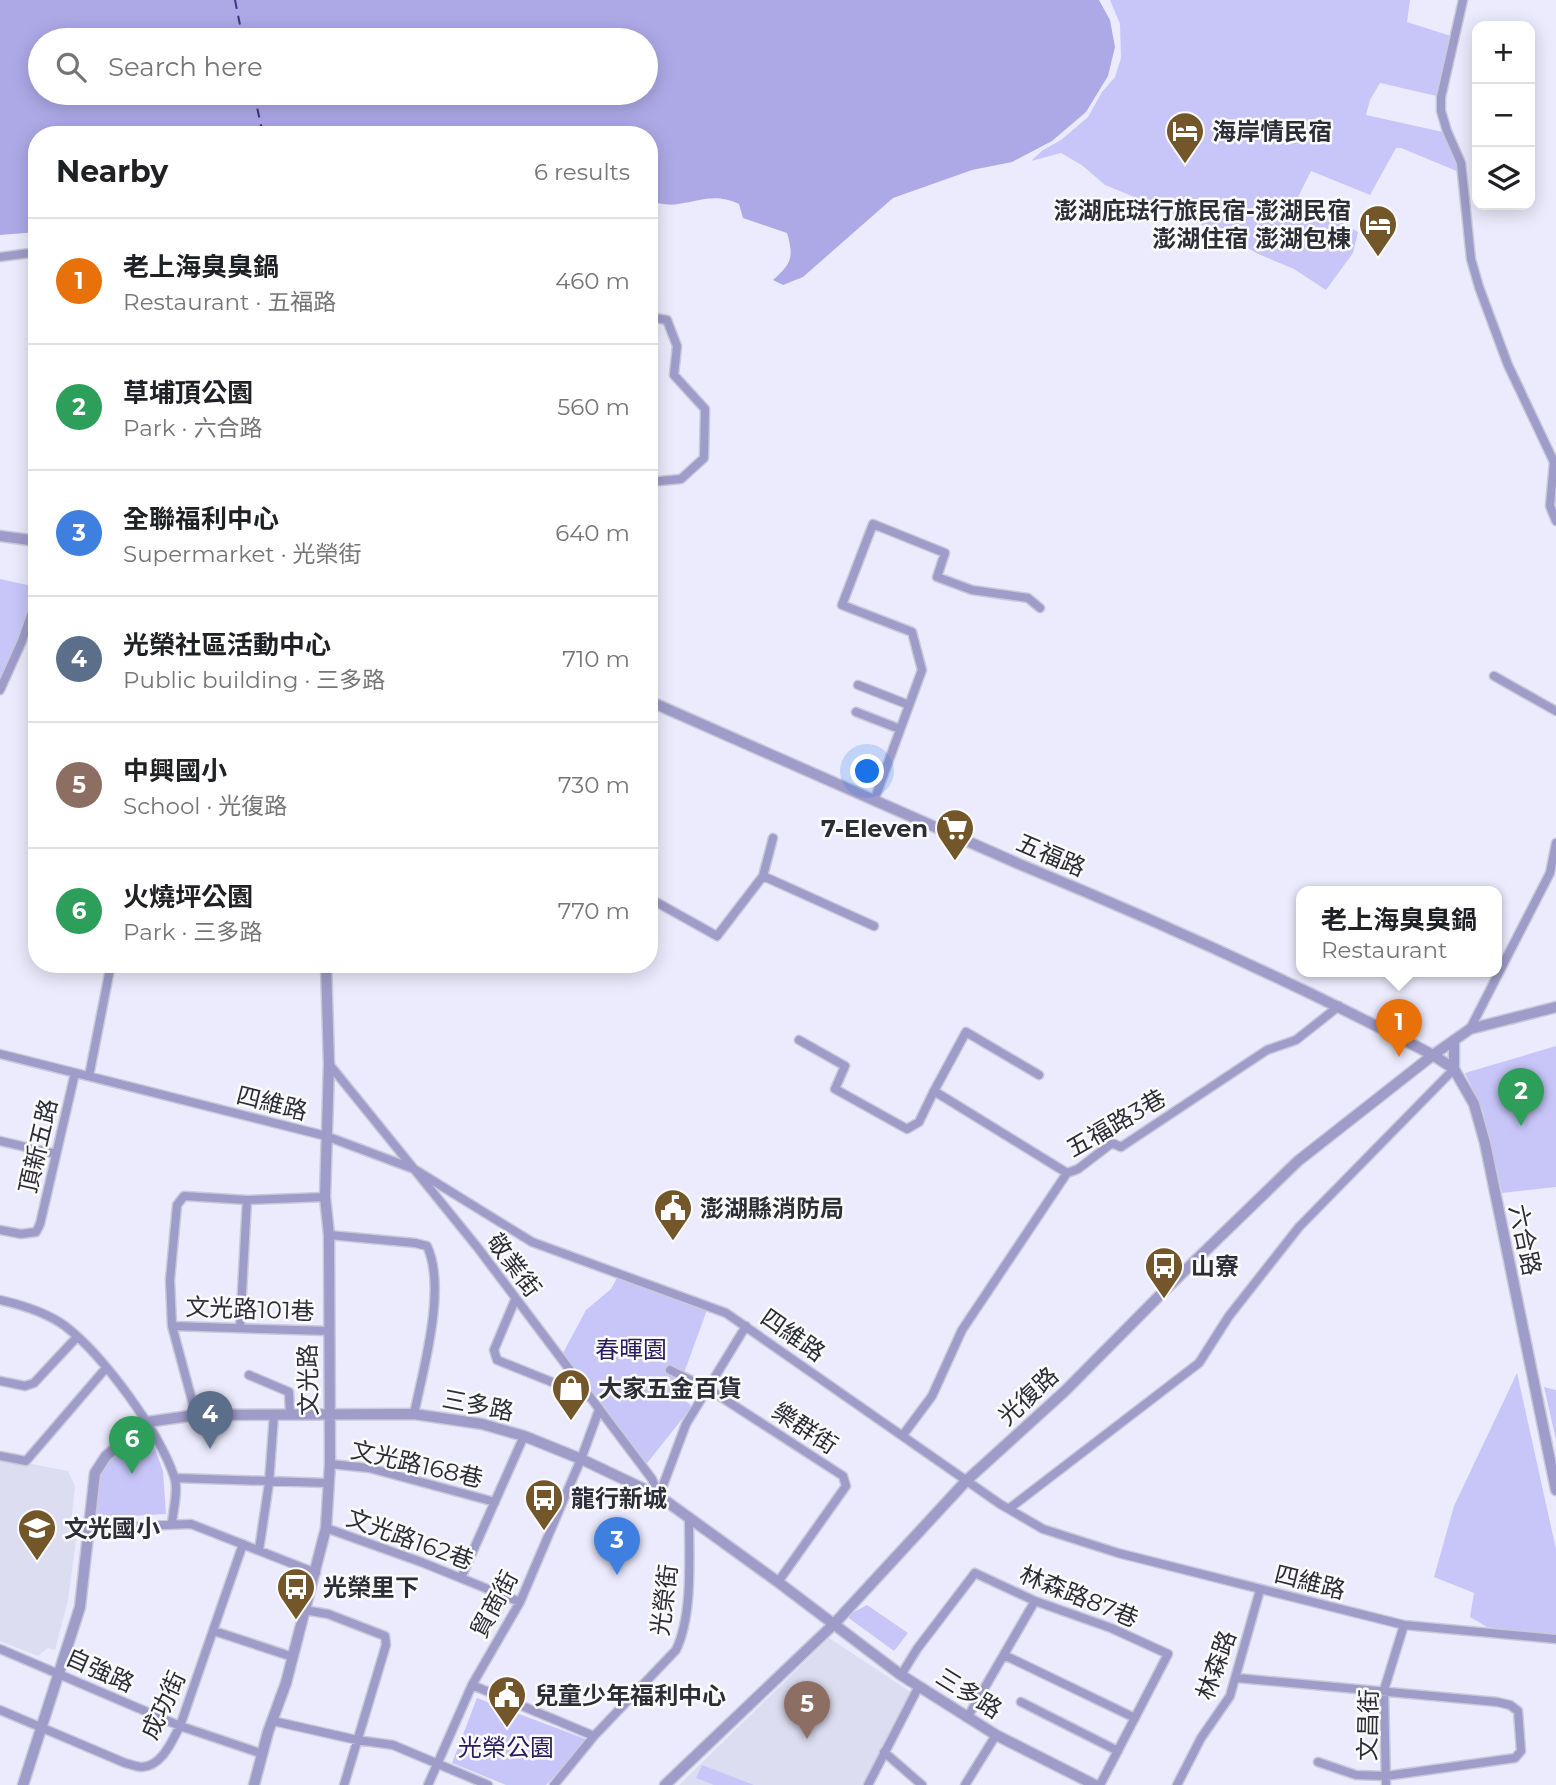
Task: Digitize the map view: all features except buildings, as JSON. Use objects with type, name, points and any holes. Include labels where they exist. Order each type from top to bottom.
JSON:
[{"type":"street","points":[[1463,0],[1441,97],[1441,111],[1461,163],[1471,259],[1479,287],[1508,365],[1554,462],[1550,506],[1556,521]]},
{"type":"street","points":[[0,257],[28,253]]},
{"type":"street","points":[[658,318],[667,320],[677,346],[674,375],[705,409],[704,458],[681,479],[658,481]]},
{"type":"street","points":[[874,801],[922,670],[912,632],[842,605],[873,524],[945,553],[937,577],[972,590],[1028,598],[1040,608]]},
{"type":"street","points":[[0,536],[28,540]]},
{"type":"street","points":[[0,690],[28,624]]},
{"type":"street","points":[[1494,676],[1556,711]]},
{"type":"street","points":[[858,685],[909,705]]},
{"type":"street","name":"五福路","points":[[658,705],[1019,864],[1060,879],[1339,1006],[1433,1055]]},
{"type":"street","points":[[856,712],[900,729]]},
{"type":"street","points":[[658,903],[717,936],[763,876],[773,838]]},
{"type":"street","points":[[1502,963],[1550,873],[1556,843]]},
{"type":"street","points":[[763,876],[874,926]]},
{"type":"street","points":[[89,1076],[109,973]]},
{"type":"street","name":"文光路","points":[[254,1785],[293,1657],[326,1528],[330,1464],[329,1235],[325,1197],[329,1064],[326,973]]},
{"type":"street","points":[[1470,1029],[1495,977]]},
{"type":"street","name":"五福路3巷","points":[[903,1435],[932,1396],[962,1330],[1067,1173],[1078,1169],[1112,1143],[1122,1147],[1266,1050],[1296,1040],[1339,1006]]},
{"type":"street","points":[[1470,1029],[1556,1007]]},
{"type":"street","name":"光復路","points":[[666,1785],[834,1624],[967,1480],[1065,1391],[1298,1161],[1470,1029]]},
{"type":"street","points":[[799,1040],[845,1066],[835,1090],[907,1129],[919,1122],[966,1032],[1039,1075]]},
{"type":"street","points":[[1010,1508],[1199,1363],[1229,1316],[1299,1227],[1454,1069],[1454,1043]]},
{"type":"street","name":"四維路","points":[[0,1054],[326,1136],[414,1169],[532,1242],[726,1313],[1000,1504],[1043,1529],[1118,1553],[1404,1625],[1556,1639]]},
{"type":"street","name":"六合路","points":[[1433,1055],[1454,1069],[1474,1104],[1485,1143],[1556,1490]]},
{"type":"street","name":"敬業街","points":[[329,1064],[414,1169],[652,1479],[659,1496]]},
{"type":"street","name":"頂新五路","points":[[0,1230],[21,1234],[36,1232],[75,1073]]},
{"type":"street","points":[[934,1091],[1067,1173]]},
{"type":"street","points":[[0,1141],[56,1154]]},
{"type":"street","points":[[196,1415],[172,1326],[170,1280],[177,1205],[184,1196],[247,1199],[325,1197]]},
{"type":"street","points":[[240,1328],[247,1199]]},
{"type":"street","points":[[329,1235],[415,1243],[427,1247],[432,1258],[434,1315],[414,1414]]},
{"type":"street","points":[[0,1300],[20,1304],[63,1324],[91,1348],[147,1422],[176,1478],[172,1524]]},
{"type":"street","points":[[515,1300],[494,1350],[496,1360],[589,1397]]},
{"type":"street","name":"文光路101巷","points":[[172,1326],[328,1331]]},
{"type":"street","points":[[659,1496],[685,1424],[746,1326]]},
{"type":"street","points":[[0,1381],[25,1386],[34,1384],[77,1337]]},
{"type":"street","points":[[0,1456],[26,1461],[106,1368]]},
{"type":"street","name":"樂群街","points":[[670,1370],[707,1388],[843,1476],[846,1486],[778,1582]]},
{"type":"street","points":[[249,1375],[289,1392],[290,1415]]},
{"type":"street","name":"貿商街","points":[[428,1785],[472,1685],[520,1602],[599,1410]]},
{"type":"street","name":"三多路","points":[[147,1422],[196,1415],[414,1414],[482,1424],[524,1436],[581,1459],[659,1496],[901,1675],[996,1735],[1097,1785]]},
{"type":"street","points":[[259,1550],[269,1483],[274,1415]]},
{"type":"street","points":[[23,1785],[80,1607],[95,1473],[106,1456],[147,1422]]},
{"type":"street","points":[[461,1578],[524,1436]]},
{"type":"street","name":"文光路168巷","points":[[330,1464],[369,1468],[495,1502]]},
{"type":"street","points":[[176,1478],[327,1483]]},
{"type":"street","name":"光榮街","points":[[554,1785],[594,1736],[676,1650],[683,1635],[689,1519]]},
{"type":"street","points":[[89,1528],[191,1524],[316,1573]]},
{"type":"street","name":"文光路162巷","points":[[326,1528],[520,1602]]},
{"type":"street","name":"成功街","points":[[0,1710],[125,1763],[142,1767],[155,1762],[167,1750],[180,1726],[243,1544]]},
{"type":"street","name":"林森路87巷","points":[[901,1675],[917,1649],[975,1573],[1035,1601],[1111,1628],[1168,1654],[1135,1718]]},
{"type":"street","name":"林森路","points":[[1177,1785],[1202,1738],[1230,1696],[1260,1590]]},
{"type":"street","points":[[967,1718],[1035,1601]]},
{"type":"street","points":[[304,1610],[328,1614],[385,1636],[386,1645],[344,1785]]},
{"type":"street","name":"文昌街","points":[[1386,1780],[1384,1690],[1404,1625]]},
{"type":"street","points":[[214,1631],[293,1657]]},
{"type":"street","name":"自強路","points":[[0,1648],[180,1726],[263,1754]]},
{"type":"street","points":[[1004,1655],[1135,1718],[1097,1785]]},
{"type":"street","points":[[1237,1678],[1384,1690],[1510,1705],[1518,1711],[1521,1751],[1515,1758],[1386,1780],[1356,1775],[1318,1762]]},
{"type":"street","points":[[472,1685],[594,1736]]},
{"type":"street","points":[[868,1785],[919,1686]]},
{"type":"street","points":[[1021,1702],[1118,1751]]},
{"type":"street","points":[[273,1721],[357,1740],[393,1745],[488,1785]]},
{"type":"street","points":[[965,1785],[996,1735]]},
{"type":"street","points":[[884,1752],[922,1785]]},
{"type":"shaded area","points":[[0,0],[1099,0],[1110,20],[1115,47],[1108,76],[1086,112],[1052,141],[1012,162],[972,170],[893,198],[803,277],[783,285],[773,280],[790,259],[787,233],[743,218],[739,204],[722,199],[675,205],[658,204],[658,126],[28,126],[28,233],[0,235]]},
{"type":"shaded area","name":"文光國小","points":[[0,1458],[68,1471],[75,1486],[72,1515],[78,1525],[68,1600],[55,1650],[48,1648],[38,1656],[0,1641]]},
{"type":"shaded area","points":[[829,1638],[911,1692],[865,1785],[679,1785]]},
{"type":"green space","points":[[1110,0],[1410,0],[1407,22],[1454,37],[1441,97],[1380,83],[1370,100],[1366,115],[1443,132],[1459,172],[1401,148],[1396,148],[1370,195],[1311,171],[1298,197],[1358,232],[1353,253],[1326,290],[1294,269],[1258,254],[1222,233],[1105,185],[1083,166],[1061,153],[1031,161],[1088,117],[1102,92],[1115,77],[1121,58],[1120,24]]},
{"type":"green space","points":[[0,579],[28,585],[28,640],[0,686]]},
{"type":"green space","points":[[1556,1046],[1556,1187],[1502,1193],[1483,1111],[1465,1073]]},
{"type":"green space","name":"春暉園","points":[[618,1276],[707,1310],[676,1395],[690,1404],[691,1408],[644,1467],[563,1353],[586,1310],[611,1289]]},
{"type":"green space","points":[[1517,1373],[1556,1549],[1556,1636],[1487,1627],[1470,1617],[1474,1593],[1434,1577],[1454,1506]]},
{"type":"green space","points":[[1544,1387],[1556,1390],[1556,1440]]},
{"type":"green space","points":[[150,1435],[163,1471],[166,1514],[94,1518],[98,1486],[105,1464],[120,1449]]},
{"type":"green space","points":[[867,1605],[908,1633],[894,1651],[846,1616]]},
{"type":"green space","name":"光榮公園","points":[[477,1698],[588,1740],[546,1785],[506,1785],[452,1763]]},
{"type":"green space","points":[[702,1765],[754,1785],[714,1785],[696,1778]]},
{"type":"ferry route","points":[[235,0],[241,28]]},
{"type":"ferry route","points":[[257,105],[261,126]]},
{"type":"place","name":"海岸情民宿","points":[[1185,165]]},
{"type":"place","name":"澎湖庇琺行旅民宿-澎湖民宿 澎湖住宿 澎湖包棟","points":[[1378,258]]},
{"type":"place","name":"7-Eleven","points":[[955,862]]},
{"type":"place","name":"老上海臭臭鍋","points":[[1399,1057]]},
{"type":"place","name":"草埔頂公園","points":[[1521,1126]]},
{"type":"place","name":"澎湖縣消防局","points":[[673,1242]]},
{"type":"place","name":"山寮","points":[[1164,1300]]},
{"type":"place","name":"大家五金百貨","points":[[571,1422]]},
{"type":"place","name":"光榮社區活動中心","points":[[210,1449]]},
{"type":"place","name":"火燒坪公園","points":[[132,1474]]},
{"type":"place","name":"龍行新城","points":[[544,1532]]},
{"type":"place","name":"文光國小","points":[[37,1562]]},
{"type":"place","name":"全聯福利中心","points":[[617,1575]]},
{"type":"place","name":"光榮里下","points":[[296,1621]]},
{"type":"place","name":"兒童少年福利中心","points":[[507,1729]]},
{"type":"place","name":"中興國小","points":[[807,1739]]}]
